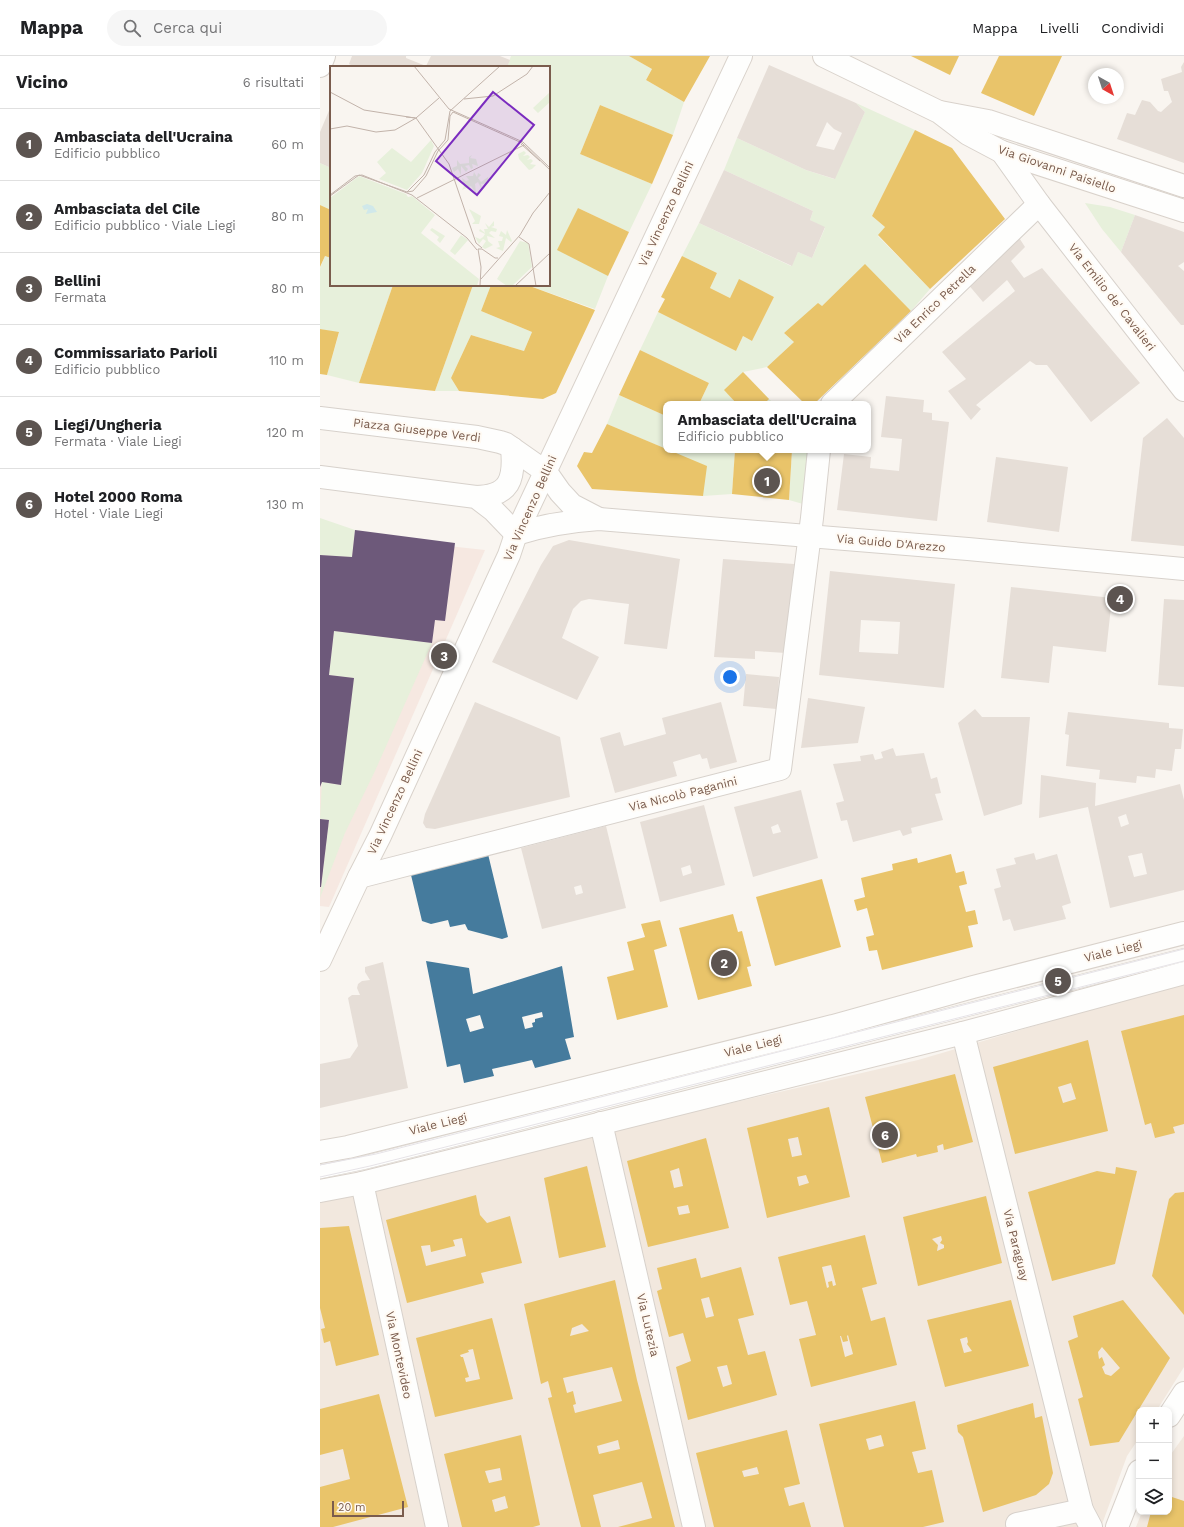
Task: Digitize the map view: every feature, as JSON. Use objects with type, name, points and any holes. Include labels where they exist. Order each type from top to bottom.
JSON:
[{"type":"street","points":[[320,66],[324,56]]},
{"type":"street","name":"Via Vincenzo Bellini","points":[[322,948],[380,836],[506,562],[516,534],[741,56]]},
{"type":"street","name":"Via Giovanni Paisiello","points":[[824,56],[939,112],[968,134],[1002,152],[1184,211]]},
{"type":"street","name":"Via Giovanni Paisiello","points":[[939,112],[988,121],[1184,186]]},
{"type":"street","name":"Via Emilio de' Cavalieri","points":[[1002,152],[1039,204],[1184,390]]},
{"type":"street","name":"Via Enrico Petrella","points":[[835,401],[1039,204]]},
{"type":"street","name":"Piazza Giuseppe Verdi","points":[[320,418],[492,440],[512,448],[546,472]]},
{"type":"street","points":[[320,477],[476,497],[488,497],[502,491],[506,487],[513,472],[512,448]]},
{"type":"street","points":[[810,536],[819,453]]},
{"type":"street","name":"Via Guido D'Arezzo","points":[[546,472],[560,492],[572,505],[599,519]]},
{"type":"street","points":[[476,497],[493,510],[516,534]]},
{"type":"street","name":"Via Guido D'Arezzo","points":[[516,534],[554,524],[599,519],[1184,569]]},
{"type":"street","name":"Via Nicolò Paganini","points":[[359,877],[780,769],[810,536]]},
{"type":"street","name":"Viale Liegi","points":[[320,1152],[348,1147],[818,1030],[1184,933]]},
{"type":"street","points":[[320,1191],[362,1183],[964,1033],[1184,973]]},
{"type":"street","name":"Via Paraguay","points":[[964,1033],[1069,1457],[1086,1518]]},
{"type":"street","name":"Via Lutezia","points":[[601,1123],[694,1527]]},
{"type":"street","name":"Via Montevideo","points":[[362,1183],[437,1527]]},
{"type":"street","points":[[1172,1411],[1184,1393]]},
{"type":"street","points":[[1117,1527],[1136,1479]]},
{"type":"street","points":[[1017,1524],[1086,1518]]},
{"type":"lane","name":"Viale Liegi","points":[[320,1172],[370,1161],[1184,955]]},
{"type":"shaded area","points":[[320,532],[485,550],[329,907],[320,906]]},
{"type":"shaded area","points":[[1184,982],[1184,1367],[1159,1407],[1136,1407],[1136,1442],[1127,1456],[1101,1527],[320,1527],[320,1195],[562,1142],[918,1060]]},
{"type":"shaded area","points":[[1184,1436],[1184,1527],[1136,1527],[1141,1515],[1172,1515],[1172,1453]]},
{"type":"green space","points":[[511,56],[629,56],[652,69],[646,80],[684,102],[673,135],[600,105],[580,154],[652,184],[629,232],[578,208],[608,276],[595,309],[530,286],[550,286],[550,66],[507,66]]},
{"type":"green space","points":[[856,103],[915,130],[872,216],[885,227],[878,236],[930,289],[911,311],[865,265],[822,306],[784,333],[794,342],[767,367],[743,372],[771,401],[700,401],[709,383],[640,350],[658,312],[736,351],[743,336],[752,341],[774,297],[740,280],[730,298],[710,288],[717,273],[682,256],[699,223],[791,266],[798,252],[812,258],[825,228],[810,220],[813,211],[724,170],[737,138],[806,170],[834,179],[865,112]]},
{"type":"green space","points":[[320,163],[330,168],[330,210],[320,205]]},
{"type":"green space","points":[[1085,203],[1110,207],[1135,215],[1121,252],[1102,229]]},
{"type":"green space","points":[[325,256],[330,258],[330,286],[393,286],[359,383],[327,375],[339,333],[320,329],[320,268]]},
{"type":"green space","points":[[473,286],[491,286],[481,311],[532,332],[524,351],[471,335],[451,378],[459,391],[435,391]]},
{"type":"green space","points":[[619,395],[663,415],[663,448],[607,424]]},
{"type":"green space","points":[[671,453],[735,453],[732,494],[703,496]]},
{"type":"green space","points":[[792,453],[809,453],[803,504],[789,500]]},
{"type":"green space","points":[[320,518],[355,530],[352,557],[320,555]]},
{"type":"green space","points":[[334,631],[432,643],[375,771],[345,833],[320,898],[329,820],[320,819],[322,782],[340,785],[354,678],[329,675]]},
{"type":"building: Abitazioni","points":[[629,56],[710,56],[684,102],[646,80],[652,69]]},
{"type":"building: Abitazioni","points":[[911,56],[959,56],[950,75]]},
{"type":"building: Abitazioni","points":[[999,56],[1062,56],[1034,116],[981,93]]},
{"type":"building: Abitazioni","points":[[600,105],[673,135],[652,184],[580,154]]},
{"type":"building: Abitazioni","points":[[915,130],[952,148],[1005,219],[930,289],[878,235],[885,227],[872,216]]},
{"type":"building: Abitazioni","points":[[320,205],[330,210],[330,258],[325,256],[320,267]]},
{"type":"building: Abitazioni","points":[[578,208],[629,232],[608,276],[557,250]]},
{"type":"building: Abitazioni","points":[[682,256],[717,273],[710,288],[730,298],[739,279],[774,297],[752,341],[743,336],[736,351],[658,312],[665,299],[661,297]]},
{"type":"building: Abitazioni","points":[[865,264],[911,311],[817,401],[802,401],[767,367],[794,342],[784,333],[818,303],[822,306]]},
{"type":"building: Abitazioni","points":[[393,286],[473,286],[435,391],[359,383]]},
{"type":"building: Abitazioni","points":[[491,286],[530,286],[595,310],[556,393],[543,399],[459,391],[451,378],[471,335],[524,351],[532,332],[481,311]]},
{"type":"building: Abitazioni","points":[[320,329],[339,332],[327,375],[320,374]]},
{"type":"building: Abitazioni","points":[[640,350],[709,383],[700,401],[663,401],[663,415],[619,395]]},
{"type":"building: Abitazioni","points":[[743,372],[769,399],[767,401],[734,401],[724,390]]},
{"type":"building: Abitazioni","points":[[607,424],[663,448],[663,453],[676,453],[707,466],[703,496],[592,489],[577,466],[584,452],[592,453]]},
{"type":"building: Abitazioni","points":[[735,453],[792,453],[789,500],[732,494]]},
{"type":"building: Abitazioni","points":[[951,854],[956,873],[964,871],[967,884],[959,886],[966,912],[975,910],[978,924],[968,926],[973,947],[882,970],[877,950],[869,951],[866,937],[874,935],[867,908],[857,911],[854,900],[865,897],[861,878],[893,870],[892,864],[917,858],[918,863]]},
{"type":"building: Abitazioni","points":[[822,879],[841,947],[775,966],[756,897]]},
{"type":"building: Abitazioni","points":[[733,914],[738,932],[742,931],[751,966],[747,967],[752,986],[698,1000],[679,928]]},
{"type":"building: Abitazioni","points":[[660,920],[667,946],[654,950],[668,1007],[617,1020],[607,977],[634,970],[627,942],[645,937],[641,924]]},
{"type":"building: Abitazioni","points":[[1184,1015],[1184,1124],[1173,1127],[1175,1133],[1155,1138],[1151,1123],[1145,1125],[1121,1031]]},
{"type":"building: Abitazioni","points":[[1088,1040],[1108,1131],[1015,1154],[993,1067]],"holes":[[[1071,1083],[1076,1099],[1063,1103],[1058,1087]]]},
{"type":"building: Abitazioni","points":[[955,1074],[973,1142],[944,1150],[943,1144],[937,1146],[938,1152],[917,1157],[916,1154],[882,1163],[865,1097]]},
{"type":"building: Abitazioni","points":[[829,1107],[850,1197],[767,1218],[747,1128]],"holes":[[[798,1137],[802,1155],[792,1157],[788,1139]],[[806,1175],[809,1183],[799,1186],[797,1177]]]},
{"type":"building: Abitazioni","points":[[706,1138],[729,1228],[648,1247],[627,1161]],"holes":[[[679,1168],[683,1186],[674,1188],[670,1171]],[[688,1205],[690,1213],[679,1215],[677,1207]]]},
{"type":"building: Abitazioni","points":[[587,1166],[606,1247],[559,1258],[544,1178]]},
{"type":"building: Abitazioni","points":[[1116,1167],[1137,1171],[1115,1264],[1052,1281],[1028,1192],[1097,1171],[1115,1174]]},
{"type":"building: Abitazioni","points":[[1184,1192],[1184,1315],[1152,1276],[1169,1199],[1175,1193]]},
{"type":"building: Abitazioni","points":[[476,1195],[480,1215],[487,1223],[510,1216],[522,1263],[481,1273],[484,1283],[407,1303],[386,1220]],"holes":[[[462,1238],[466,1256],[426,1266],[421,1246],[430,1245],[431,1252],[455,1246],[453,1240]]]},
{"type":"building: Abitazioni","points":[[986,1196],[1002,1263],[918,1286],[903,1217]],"holes":[[[941,1236],[942,1240],[940,1243],[944,1245],[944,1248],[937,1251],[938,1245],[932,1239]]]},
{"type":"building: Abitazioni","points":[[349,1226],[379,1355],[336,1366],[330,1341],[324,1343],[321,1329],[325,1328],[320,1308],[320,1228]]},
{"type":"building: Abitazioni","points":[[865,1235],[877,1284],[862,1288],[871,1321],[885,1317],[897,1365],[811,1387],[799,1339],[816,1335],[807,1301],[790,1305],[778,1257]],"holes":[[[831,1265],[836,1285],[833,1286],[832,1281],[828,1282],[829,1287],[827,1288],[822,1267]],[[848,1335],[853,1354],[845,1357],[840,1336],[843,1342],[848,1341]]]},
{"type":"building: Abitazioni","points":[[696,1258],[701,1278],[741,1267],[754,1315],[738,1319],[748,1355],[765,1351],[777,1395],[688,1420],[676,1367],[691,1361],[683,1333],[669,1337],[657,1291],[662,1289],[657,1268]],"holes":[[[709,1297],[714,1316],[706,1318],[701,1299]],[[727,1365],[732,1384],[723,1387],[717,1367]]]},
{"type":"building: Abitazioni","points":[[615,1280],[637,1380],[675,1527],[618,1527],[652,1518],[642,1482],[593,1495],[601,1527],[581,1527],[548,1398],[552,1397],[548,1381],[541,1384],[524,1304]],"holes":[[[582,1324],[589,1331],[570,1336],[572,1328]],[[612,1367],[622,1401],[575,1413],[573,1405],[576,1404],[573,1391],[567,1393],[563,1378]],[[618,1440],[620,1449],[599,1454],[597,1446]]]},
{"type":"building: Abitazioni","points":[[1011,1300],[1029,1366],[945,1387],[927,1320]],"holes":[[[967,1337],[967,1344],[972,1351],[964,1353],[960,1339]]]},
{"type":"building: Abitazioni","points":[[1123,1300],[1170,1358],[1140,1407],[1136,1407],[1136,1414],[1119,1442],[1090,1446],[1078,1399],[1083,1397],[1068,1341],[1078,1337],[1073,1316]],"holes":[[[1102,1347],[1120,1368],[1111,1376],[1105,1374],[1102,1367],[1105,1365],[1102,1357],[1099,1359],[1098,1352]]]},
{"type":"building: Abitazioni","points":[[492,1318],[513,1399],[435,1417],[416,1338]],"holes":[[[473,1349],[480,1379],[466,1382],[465,1378],[469,1377],[463,1357],[460,1355],[469,1352],[468,1350]]]},
{"type":"building: Abitazioni","points":[[379,1394],[408,1507],[333,1527],[320,1527],[320,1487],[350,1479],[343,1449],[320,1455],[320,1409]]},
{"type":"building: Abitazioni","points":[[915,1401],[926,1449],[912,1452],[918,1473],[932,1470],[944,1522],[923,1527],[844,1527],[819,1424]],"holes":[[[881,1435],[884,1446],[869,1450],[866,1439]]]},
{"type":"building: Abitazioni","points":[[1033,1403],[1035,1418],[1042,1416],[1053,1473],[1049,1484],[1036,1495],[983,1512],[963,1437],[958,1432],[957,1425]]},
{"type":"building: Abitazioni","points":[[787,1430],[800,1484],[784,1488],[789,1506],[804,1502],[811,1527],[714,1527],[696,1453]],"holes":[[[757,1467],[759,1474],[744,1477],[742,1471]]]},
{"type":"building: Abitazioni","points":[[521,1435],[540,1525],[533,1527],[462,1527],[444,1454]],"holes":[[[500,1468],[502,1480],[489,1483],[485,1471]],[[505,1496],[508,1508],[495,1512],[492,1500]]]},
{"type":"building: Abitazioni","points":[[1172,1497],[1184,1501],[1184,1527],[1147,1527],[1150,1515],[1172,1515]]},
{"type":"building: Uffici","points":[[355,530],[455,543],[445,621],[435,620],[432,643],[334,631],[329,675],[354,678],[341,785],[322,782],[320,787],[320,555],[352,557]]},
{"type":"building: Uffici","points":[[320,819],[329,820],[321,887],[320,887]]},
{"type":"building: Pubblico","points":[[488,854],[508,937],[502,939],[468,930],[465,924],[450,927],[448,920],[431,924],[422,921],[411,875]]},
{"type":"building: Pubblico","points":[[426,961],[469,968],[473,994],[562,966],[574,1037],[565,1039],[571,1059],[535,1068],[532,1060],[492,1069],[494,1076],[464,1083],[460,1064],[447,1067]],"holes":[[[542,1012],[543,1017],[535,1019],[535,1022],[532,1023],[533,1027],[525,1029],[522,1017]],[[480,1015],[484,1028],[470,1032],[466,1019]]]},
{"type":"building: Altro","points":[[352,56],[406,56],[406,58],[426,66],[353,66],[349,64]]},
{"type":"building: Altro","points":[[431,56],[500,56],[510,60],[507,66],[426,66]]},
{"type":"building: Altro","points":[[1184,62],[1184,163],[1117,139],[1127,113],[1135,115],[1142,100],[1150,102],[1158,111],[1161,112],[1172,102],[1168,91],[1164,91],[1161,79],[1182,72],[1181,67]]},
{"type":"building: Altro","points":[[769,65],[856,103],[865,112],[835,179],[806,170],[737,138]],"holes":[[[827,122],[834,129],[842,133],[834,150],[816,146]]]},
{"type":"building: Altro","points":[[330,108],[330,168],[320,163],[320,132]]},
{"type":"building: Altro","points":[[724,170],[813,211],[810,220],[825,227],[812,258],[798,252],[792,266],[699,223]]},
{"type":"building: Altro","points":[[1135,215],[1184,232],[1184,262],[1178,266],[1184,271],[1184,325],[1181,325],[1121,252]]},
{"type":"building: Altro","points":[[1018,236],[1025,247],[1011,261],[1024,278],[1042,268],[1140,383],[1091,422],[1047,365],[1036,365],[1030,361],[976,405],[981,409],[971,420],[948,391],[966,379],[942,352],[1015,291],[1007,280],[983,302],[967,283]]},
{"type":"building: Altro","points":[[886,396],[924,400],[923,412],[932,413],[932,420],[949,422],[937,521],[837,510],[844,454],[871,457],[870,468],[899,471],[902,439],[881,437]]},
{"type":"building: Altro","points":[[1167,418],[1184,438],[1184,546],[1131,541],[1143,438]]},
{"type":"building: Altro","points":[[996,457],[1068,467],[1059,532],[987,522]]},
{"type":"building: Altro","points":[[569,540],[680,559],[667,649],[624,644],[629,604],[589,599],[581,601],[573,609],[562,638],[599,657],[577,700],[492,662],[541,565],[553,546]]},
{"type":"building: Altro","points":[[723,559],[794,564],[786,653],[755,651],[755,659],[714,657]]},
{"type":"building: Altro","points":[[830,571],[955,584],[944,688],[819,675]],"holes":[[[861,620],[900,622],[898,654],[859,652]]]},
{"type":"building: Altro","points":[[1011,587],[1112,598],[1106,652],[1053,646],[1049,683],[1001,678]]},
{"type":"building: Altro","points":[[1164,599],[1184,600],[1184,687],[1158,685]]},
{"type":"building: Altro","points":[[746,674],[779,677],[777,709],[743,706]]},
{"type":"building: Altro","points":[[808,698],[865,707],[858,743],[801,748]]},
{"type":"building: Altro","points":[[475,702],[560,737],[570,797],[435,829],[426,828],[423,823],[425,814]]},
{"type":"building: Altro","points":[[721,702],[737,762],[710,769],[707,758],[702,759],[700,754],[673,762],[677,776],[615,793],[600,738],[620,732],[624,746],[666,734],[662,718]]},
{"type":"building: Altro","points":[[975,709],[982,717],[1030,717],[1022,804],[984,816],[958,723]]},
{"type":"building: Altro","points":[[1068,712],[1169,723],[1169,728],[1183,729],[1181,749],[1175,749],[1172,771],[1156,769],[1155,778],[1137,776],[1136,783],[1099,779],[1100,770],[1066,766],[1069,735],[1065,734]]},
{"type":"building: Altro","points":[[893,748],[896,756],[924,753],[931,779],[937,777],[941,793],[935,794],[943,820],[911,828],[912,833],[903,836],[900,830],[853,842],[847,820],[841,821],[836,803],[844,801],[833,764],[861,761],[860,756],[873,754],[875,760],[883,758],[881,752]]},
{"type":"building: Altro","points":[[1041,775],[1096,783],[1095,806],[1180,784],[1184,800],[1184,890],[1110,908],[1088,807],[1039,818]],"holes":[[[1126,814],[1129,824],[1121,827],[1118,817]],[[1142,853],[1147,874],[1134,877],[1128,856]]]},
{"type":"building: Altro","points":[[801,790],[818,858],[753,877],[734,807]],"holes":[[[778,824],[781,832],[773,834],[771,827]]]},
{"type":"building: Altro","points":[[704,805],[725,885],[660,902],[640,822]],"holes":[[[690,865],[692,873],[683,876],[681,868]]]},
{"type":"building: Altro","points":[[606,826],[626,908],[542,929],[521,848]],"holes":[[[581,885],[583,893],[576,895],[574,887]]]},
{"type":"building: Altro","points":[[1034,853],[1036,860],[1057,854],[1071,903],[1062,906],[1066,919],[1014,931],[1010,919],[1003,921],[994,889],[1001,887],[996,869],[1016,864],[1014,858]]},
{"type":"building: Altro","points":[[383,962],[408,1088],[320,1108],[320,1064],[350,1058],[358,1046],[348,998],[352,995],[360,995],[357,988],[358,984],[362,981],[370,980],[365,972],[365,967]]},
{"type":"tram line","points":[[320,1165],[376,1154],[1184,949]]},
{"type":"tram line","points":[[320,1177],[370,1166],[1184,961]]},
{"type":"place","name":"Ambasciata dell'Ucraina","points":[[767,481]]},
{"type":"place","name":"Commissariato Parioli","points":[[1120,599]]},
{"type":"place","name":"Bellini","points":[[444,656]]},
{"type":"place","name":"Ambasciata del Cile","points":[[724,963]]},
{"type":"place","name":"Liegi/Ungheria","points":[[1058,981]]},
{"type":"place","name":"Hotel 2000 Roma","points":[[885,1135]]}]
